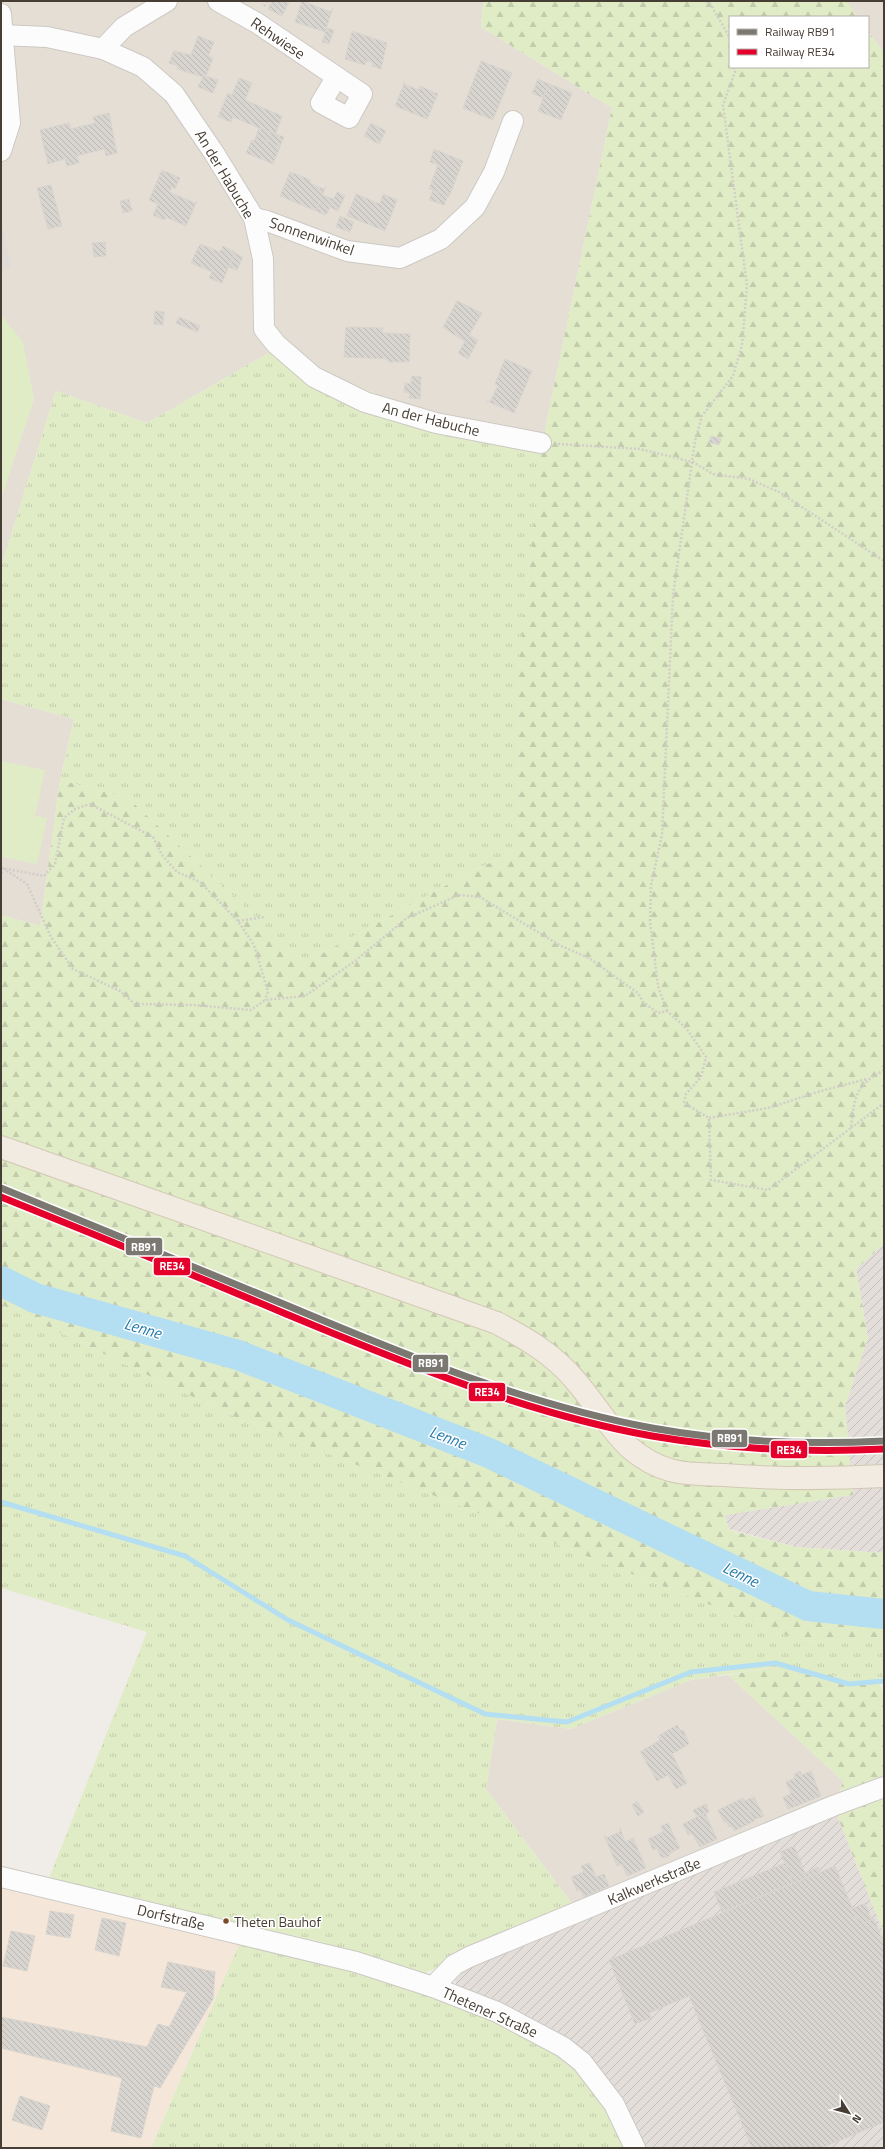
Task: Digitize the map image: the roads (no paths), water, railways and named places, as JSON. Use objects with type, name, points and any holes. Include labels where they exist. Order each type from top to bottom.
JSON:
[{"type":"main road","points":[[1,1147],[497,1323],[535,1344],[555,1359],[575,1379],[621,1438],[642,1457],[662,1467],[683,1472],[755,1478],[836,1478],[884,1476]]},
{"type":"street","points":[[103,48],[124,27],[167,1]]},
{"type":"street","name":"Rehwiese","points":[[218,1],[256,23],[336,78]]},
{"type":"street","points":[[1,14],[10,123],[1,151]]},
{"type":"street","name":"An der Habuche","points":[[2,34],[47,37],[103,48],[143,67],[174,94],[214,153],[254,218],[263,259],[264,329],[276,344],[314,377],[365,402],[436,423],[541,443]]},
{"type":"street","name":"Sonnenwinkel","points":[[254,218],[267,221],[347,251],[400,258],[441,239],[476,207],[494,172],[513,121]]},
{"type":"street","name":"Kalkwerkstraße","points":[[433,1987],[454,1965],[469,1957],[833,1806],[884,1787]]},
{"type":"street","name":"Dorfstraße","points":[[1,1876],[356,1962],[433,1987]]},
{"type":"street","name":"Thetener Straße","points":[[433,1987],[497,2012],[563,2047],[582,2062],[614,2104],[634,2148]]},
{"type":"waterway","name":"Lenne","points":[[1,1281],[35,1298],[238,1355],[489,1453],[808,1606],[884,1614]]},
{"type":"waterway","points":[[1,1502],[185,1556],[288,1620],[485,1714],[567,1722],[691,1672],[775,1663],[849,1684],[884,1681]]},
{"type":"rail line","name":"RB91","points":[[1,1188],[420,1360],[511,1392],[558,1406],[604,1418],[681,1433],[768,1441],[826,1443],[884,1441]]},
{"type":"rail line","name":"RE34","points":[[1,1197],[420,1368],[465,1385],[557,1414],[652,1436],[710,1444],[797,1450],[884,1449]]},
{"type":"place","name":"Theten Bauhof","points":[[226,1921]]}]
